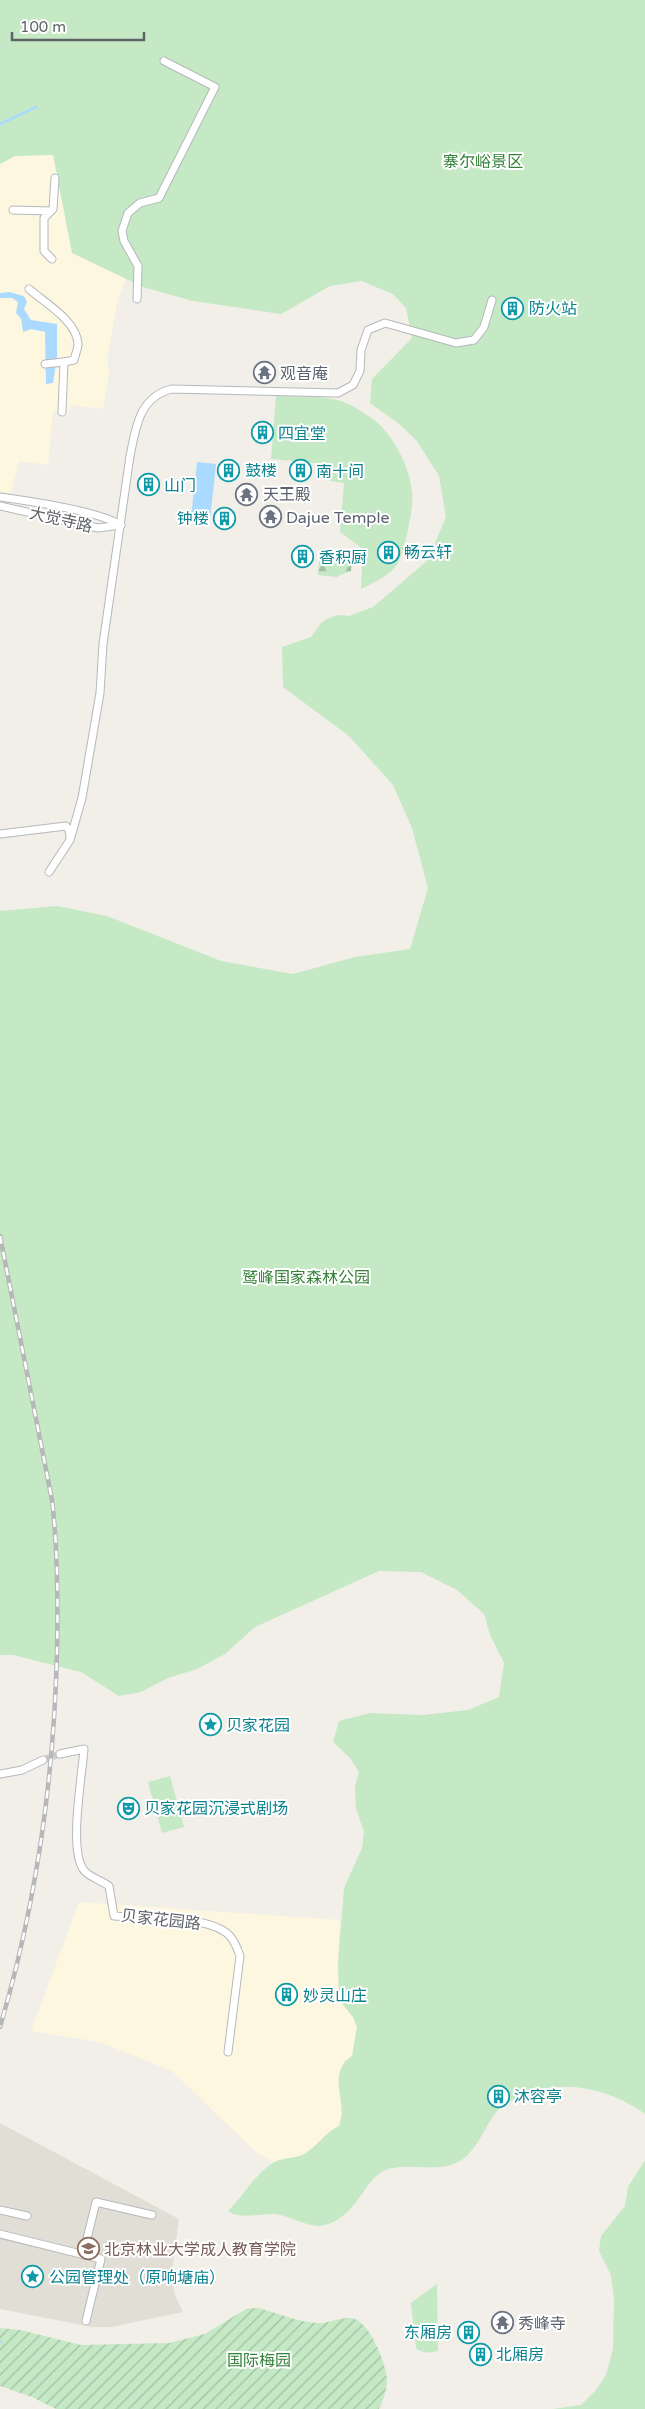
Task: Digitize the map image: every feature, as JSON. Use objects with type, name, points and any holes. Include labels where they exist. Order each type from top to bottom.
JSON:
[{"type":"street","points":[[137,299],[138,266],[124,241],[122,231],[128,213],[140,203],[159,198],[215,87],[164,61]]},
{"type":"street","points":[[52,260],[44,251],[44,218],[53,210],[54,178]]},
{"type":"street","points":[[13,210],[51,211]]},
{"type":"street","points":[[29,289],[67,320],[78,344],[74,360],[45,364]]},
{"type":"street","points":[[49,872],[70,840],[82,798],[100,693],[103,644],[136,425],[146,405],[160,392],[172,389],[338,393],[352,385],[360,372],[361,350],[368,330],[385,323],[456,343],[474,340],[484,327],[492,300]]},
{"type":"street","points":[[62,412],[64,362]]},
{"type":"street","name":"大觉寺路","points":[[0,497],[101,517],[121,525]]},
{"type":"street","name":"大觉寺路","points":[[0,506],[98,528],[121,525]]},
{"type":"street","points":[[0,834],[66,826],[69,830],[70,840]]},
{"type":"street","name":"贝家花园路","points":[[60,1754],[84,1749],[76,1830],[77,1851],[82,1868],[87,1874],[109,1886],[114,1916],[209,1924],[228,1934],[234,1942],[240,1956],[228,2052]]},
{"type":"street","points":[[0,1774],[29,1767],[43,1760]]},
{"type":"street","points":[[83,2255],[96,2202],[152,2215]]},
{"type":"street","points":[[0,2210],[27,2216]]},
{"type":"street","points":[[0,2234],[100,2259],[86,2321]]},
{"type":"shaded area","points":[[49,147],[128,273],[118,299],[107,359],[109,373],[103,409],[74,405],[69,407],[69,413],[53,411],[48,465],[19,461],[11,493],[0,492],[0,164],[15,156]]},
{"type":"shaded area","points":[[79,1902],[340,1920],[339,2000],[353,2017],[357,2027],[352,2056],[344,2061],[338,2085],[343,2114],[339,2126],[330,2130],[322,2141],[301,2156],[275,2162],[258,2154],[172,2071],[100,2042],[31,2031]]},
{"type":"shaded area","name":"北京林业大学成人教育学院","points":[[0,2123],[179,2219],[171,2279],[175,2295],[183,2312],[111,2327],[92,2327],[0,2309]]},
{"type":"green space","name":"鹫峰国家森林公园","points":[[0,0],[645,0],[645,2114],[615,2097],[598,2091],[563,2087],[546,2088],[529,2093],[499,2108],[478,2142],[463,2159],[445,2166],[397,2167],[388,2169],[372,2181],[343,2216],[333,2222],[320,2226],[310,2225],[276,2214],[245,2216],[228,2211],[255,2179],[273,2163],[306,2153],[339,2126],[341,2116],[340,2071],[344,2063],[352,2056],[357,2027],[353,2017],[339,2000],[338,1963],[344,1888],[362,1848],[364,1832],[356,1809],[355,1786],[359,1772],[350,1758],[333,1742],[339,1721],[370,1713],[423,1715],[468,1710],[499,1697],[504,1663],[490,1635],[484,1614],[457,1590],[421,1572],[379,1571],[255,1627],[225,1654],[197,1669],[168,1678],[141,1692],[119,1696],[81,1672],[13,1655],[0,1655],[0,911],[57,906],[107,916],[221,961],[293,974],[355,957],[410,949],[428,888],[412,828],[393,785],[349,736],[283,687],[282,647],[311,637],[322,622],[329,618],[338,615],[349,616],[373,607],[428,560],[446,517],[439,476],[417,441],[398,423],[370,403],[372,379],[412,338],[406,308],[393,294],[361,281],[330,286],[281,314],[193,301],[143,287],[72,253],[53,155],[15,156],[0,164]]},
{"type":"green space","points":[[276,396],[322,397],[350,405],[378,423],[386,431],[404,461],[411,482],[412,507],[401,557],[391,571],[361,589],[363,549],[340,532],[344,483],[330,481],[325,464],[271,459]]},
{"type":"green space","points":[[320,548],[353,552],[351,571],[336,577],[318,575]]},
{"type":"green space","points":[[170,1776],[184,1827],[162,1833],[148,1782]]},
{"type":"green space","points":[[645,2160],[645,2409],[553,2409],[581,2405],[596,2390],[606,2375],[613,2349],[614,2299],[611,2275],[599,2251],[601,2236],[625,2206],[628,2187]]},
{"type":"green space","points":[[437,2284],[438,2350],[423,2352],[416,2348],[411,2303]]},
{"type":"green space","name":"国际梅园","points":[[257,2308],[309,2322],[322,2323],[351,2318],[361,2323],[367,2329],[382,2357],[387,2376],[386,2390],[379,2409],[56,2409],[32,2397],[0,2386],[0,2328],[20,2330],[81,2345],[169,2343],[205,2334],[246,2309]]},
{"type":"water","points":[[9,292],[24,296],[27,302],[24,309],[31,320],[57,324],[57,357],[53,383],[46,384],[45,332],[31,329],[23,332],[21,319],[16,313],[18,302],[12,298],[0,298],[0,293]]},
{"type":"water","points":[[197,462],[216,464],[210,520],[191,518]]},
{"type":"waterway","points":[[0,124],[36,107]]},
{"type":"tunnel","points":[[43,1760],[60,1754]]},
{"type":"railway","points":[[0,1236],[52,1500],[56,1556],[57,1613],[52,1747],[41,1841],[24,1935],[0,2027]]},
{"type":"place","name":"防火站","points":[[513,308]]},
{"type":"place","name":"观音庵","points":[[264,373]]},
{"type":"place","name":"四宜堂","points":[[262,433]]},
{"type":"place","name":"鼓楼","points":[[229,470]]},
{"type":"place","name":"南十间","points":[[300,471]]},
{"type":"place","name":"山门","points":[[148,485]]},
{"type":"place","name":"天王殿","points":[[247,494]]},
{"type":"place","name":"Dajue Temple","points":[[270,517]]},
{"type":"place","name":"钟楼","points":[[225,518]]},
{"type":"place","name":"畅云轩","points":[[388,552]]},
{"type":"place","name":"香积厨","points":[[303,557]]},
{"type":"place","name":"贝家花园","points":[[210,1725]]},
{"type":"place","name":"贝家花园沉浸式剧场","points":[[128,1808]]},
{"type":"place","name":"妙灵山庄","points":[[287,1995]]},
{"type":"place","name":"沐容亭","points":[[498,2096]]},
{"type":"place","name":"北京林业大学成人教育学院","points":[[88,2249]]},
{"type":"place","name":"公园管理处（原响塘庙）","points":[[33,2277]]},
{"type":"place","name":"秀峰寺","points":[[502,2323]]},
{"type":"place","name":"东厢房","points":[[468,2332]]},
{"type":"place","name":"北厢房","points":[[480,2354]]},
{"type":"park label","name":"寨尔峪景区","points":[[483,161]]}]
